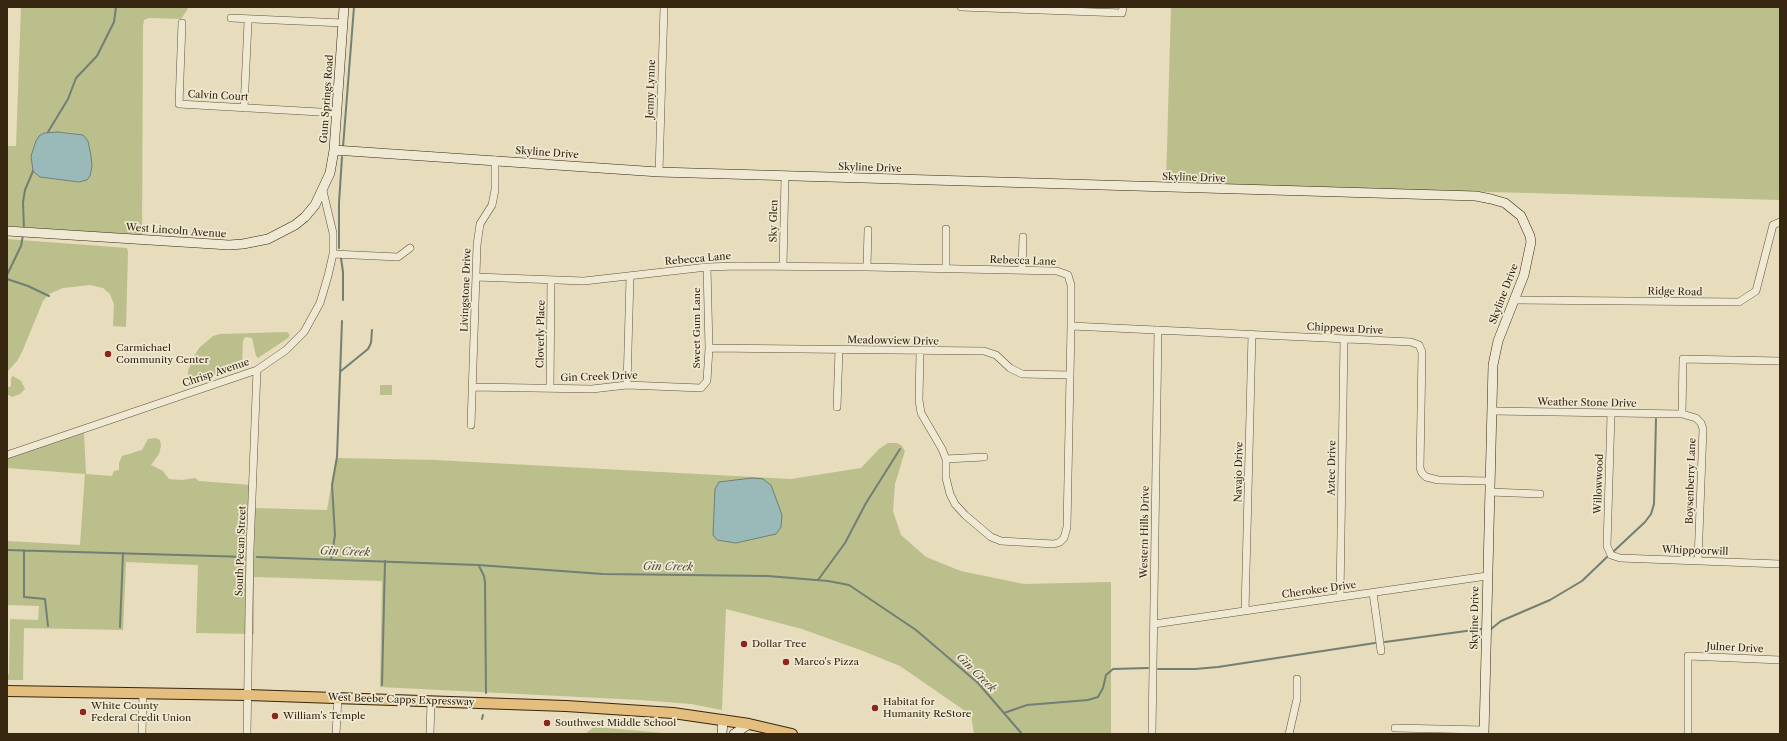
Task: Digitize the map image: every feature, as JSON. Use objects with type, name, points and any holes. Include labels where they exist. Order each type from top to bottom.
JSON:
[{"type":"main road","name":"West Beebe Capps Expressway","points":[[7,691],[248,695],[620,709],[673,713],[723,720],[749,724],[792,734]]},
{"type":"street","name":"Gum Springs Road","points":[[323,191],[330,173],[334,150],[344,7]]},
{"type":"street","name":"Jenny Lynne","points":[[659,172],[664,7]]},
{"type":"street","points":[[961,7],[1122,13],[1123,7]]},
{"type":"street","points":[[231,18],[343,23]]},
{"type":"street","points":[[244,108],[248,22]]},
{"type":"street","name":"Calvin Court","points":[[182,23],[179,104],[337,113]]},
{"type":"street","name":"Skyline Drive","points":[[334,150],[659,172],[785,177],[1476,196],[1505,204],[1521,216],[1530,236],[1531,250],[1524,275],[1496,350],[1493,366],[1484,732]]},
{"type":"street","name":"Livingstone Drive","points":[[471,425],[478,233],[480,224],[492,205],[495,190],[495,160]]},
{"type":"street","name":"Sky Glen","points":[[783,266],[785,177]]},
{"type":"street","name":"West Lincoln Avenue","points":[[7,231],[216,245],[243,244],[268,239],[281,234],[295,225],[310,211],[323,191]]},
{"type":"street","name":"Chrisp Avenue","points":[[7,454],[256,370],[286,350],[304,332],[320,304],[333,254],[333,233],[323,191]]},
{"type":"street","name":"Ridge Road","points":[[1515,300],[1739,302],[1756,291],[1773,225],[1780,222]]},
{"type":"street","points":[[946,229],[946,269]]},
{"type":"street","points":[[867,266],[868,230]]},
{"type":"street","points":[[1022,270],[1023,237]]},
{"type":"street","points":[[333,254],[398,257],[410,248]]},
{"type":"street","name":"Rebecca Lane","points":[[476,276],[584,281],[630,277],[707,267],[783,266],[867,266],[1057,271],[1068,275],[1071,285],[1072,326],[1067,533],[1060,542],[1054,544],[1011,543],[991,537],[965,516],[952,499],[946,478],[946,459],[942,449],[921,413],[919,400],[920,352]]},
{"type":"street","name":"Sweet Gum Lane","points":[[701,388],[707,381],[709,348],[707,267]]},
{"type":"street","points":[[626,385],[630,277]]},
{"type":"street","name":"Cloverly Place","points":[[550,388],[551,280]]},
{"type":"street","name":"Chippewa Drive","points":[[1072,326],[1411,342],[1419,345],[1422,352],[1420,468],[1422,473],[1426,477],[1438,480],[1490,482]]},
{"type":"street","name":"Western Hills Drive","points":[[1152,734],[1158,330]]},
{"type":"street","name":"Navajo Drive","points":[[1245,611],[1252,334]]},
{"type":"street","name":"Aztec Drive","points":[[1340,597],[1344,339]]},
{"type":"street","name":"Meadowview Drive","points":[[709,348],[920,352],[984,351],[996,356],[1010,368],[1022,374],[1070,375]]},
{"type":"street","points":[[837,407],[839,350]]},
{"type":"street","points":[[1682,414],[1683,359],[1780,361]]},
{"type":"street","name":"South Pecan Street","points":[[246,734],[256,370]]},
{"type":"street","name":"Gin Creek Drive","points":[[472,387],[592,389],[626,385],[701,388]]},
{"type":"street","name":"Weather Stone Drive","points":[[1492,411],[1682,414]]},
{"type":"street","name":"Willowwood","points":[[1611,414],[1607,546],[1611,555]]},
{"type":"street","name":"Boysenberry Lane","points":[[1682,414],[1696,418],[1701,423],[1702,430],[1698,561]]},
{"type":"street","points":[[946,459],[984,457]]},
{"type":"street","points":[[1490,492],[1540,494]]},
{"type":"street","name":"Whippoorwill","points":[[1611,555],[1620,558],[1780,564]]},
{"type":"street","name":"Cherokee Drive","points":[[1154,624],[1487,576]]},
{"type":"street","points":[[1372,593],[1381,651]]},
{"type":"street","name":"Julner Drive","points":[[1688,734],[1688,656],[1780,660]]},
{"type":"street","points":[[1289,734],[1297,699],[1296,679]]},
{"type":"street","points":[[142,734],[143,693]]},
{"type":"street","points":[[336,734],[338,698]]},
{"type":"street","points":[[430,734],[431,701]]},
{"type":"street","points":[[722,734],[723,720]]},
{"type":"street","points":[[734,734],[749,724]]},
{"type":"street","points":[[1395,728],[1484,732]]},
{"type":"green space","points":[[21,7],[189,7],[181,19],[149,18],[144,20],[142,235],[7,226],[7,146],[16,146]],"holes":[[[44,133],[72,133],[88,141],[91,156],[91,171],[87,180],[79,182],[40,177]]]},
{"type":"green space","points":[[1171,7],[1780,7],[1780,200],[1166,183]]},
{"type":"green space","points":[[7,239],[127,248],[126,327],[113,326],[114,304],[110,294],[103,288],[90,285],[63,288],[49,294],[43,301],[22,352],[17,361],[7,372]]},
{"type":"green space","points":[[287,332],[290,335],[288,338],[258,358],[256,356],[252,338],[245,337],[243,341],[242,365],[188,386],[188,371],[192,360],[199,348],[213,336],[220,334]]},
{"type":"green space","points":[[13,376],[21,381],[25,389],[20,394],[12,397],[7,394],[7,388],[11,386],[11,378]]},
{"type":"green space","points":[[380,385],[392,385],[392,395],[380,395]]},
{"type":"green space","points":[[84,433],[86,474],[112,476],[114,471],[119,470],[119,463],[122,456],[142,450],[148,439],[155,438],[160,440],[161,446],[159,454],[151,465],[163,471],[169,479],[182,480],[195,478],[199,481],[251,485],[249,553],[254,553],[255,508],[327,510],[336,458],[435,460],[791,479],[861,468],[879,449],[888,443],[897,443],[902,446],[905,451],[895,484],[893,511],[901,535],[926,557],[961,571],[1024,584],[1111,582],[1111,734],[974,734],[971,715],[900,666],[802,629],[726,609],[722,710],[691,704],[640,700],[380,687],[382,581],[254,577],[254,634],[196,633],[198,565],[126,562],[123,630],[24,628],[23,680],[7,680],[7,675],[9,674],[10,619],[38,620],[39,606],[7,605],[7,541],[80,545],[85,474],[7,468],[7,458]]},
{"type":"green space","points":[[594,727],[676,734],[585,734]]},
{"type":"water","points":[[58,132],[83,135],[88,141],[92,166],[90,176],[87,180],[79,182],[40,177],[33,171],[31,156],[39,136],[44,133]]},
{"type":"water","points":[[752,478],[763,479],[771,485],[782,515],[781,527],[776,534],[736,543],[717,540],[713,535],[715,489],[719,482]]},
{"type":"waterway","points":[[48,132],[68,99],[76,78],[97,56],[114,22],[116,7]]},
{"type":"waterway","points":[[343,147],[354,7]]},
{"type":"waterway","points":[[339,248],[339,203],[342,157]]},
{"type":"waterway","points":[[24,230],[23,202],[25,190],[33,171]]},
{"type":"waterway","points":[[7,275],[21,246],[23,235]]},
{"type":"waterway","points":[[341,258],[343,272],[343,300]]},
{"type":"waterway","points":[[7,279],[28,286],[49,296]]},
{"type":"waterway","points":[[331,560],[335,535],[332,485],[337,457],[342,321]]},
{"type":"waterway","points":[[341,371],[368,349],[371,343],[372,330]]},
{"type":"waterway","points":[[1614,551],[1645,522],[1651,514],[1654,504],[1656,419]]},
{"type":"waterway","points":[[818,580],[845,543],[866,503],[900,449]]},
{"type":"waterway","name":"Gin Creek","points":[[7,550],[248,557]]},
{"type":"waterway","points":[[24,550],[24,597],[45,599],[48,626]]},
{"type":"waterway","points":[[120,627],[123,553]]},
{"type":"waterway","name":"Gin Creek","points":[[257,557],[478,565],[603,574],[768,576],[828,581],[849,585],[916,630],[978,683],[1022,734]]},
{"type":"waterway","points":[[1491,629],[1501,621],[1550,600],[1582,581],[1607,557]]},
{"type":"waterway","points":[[382,685],[385,561]]},
{"type":"waterway","points":[[479,566],[485,582],[486,693]]},
{"type":"waterway","points":[[1385,642],[1481,629]]},
{"type":"waterway","points":[[1158,669],[1195,669],[1218,667],[1375,643]]},
{"type":"waterway","points":[[1004,713],[1027,705],[1088,700],[1098,697],[1103,688],[1106,675],[1113,669],[1148,668]]},
{"type":"waterway","points":[[482,719],[483,715]]},
{"type":"place","name":"Carmichael Community Center","points":[[108,354]]},
{"type":"place","name":"Dollar Tree","points":[[744,644]]},
{"type":"place","name":"Marco's Pizza","points":[[786,662]]},
{"type":"place","name":"Habitat for Humanity ReStore","points":[[875,708]]},
{"type":"place","name":"White County Federal Credit Union","points":[[83,712]]},
{"type":"place","name":"William's Temple","points":[[275,716]]},
{"type":"place","name":"Southwest Middle School","points":[[547,723]]}]
